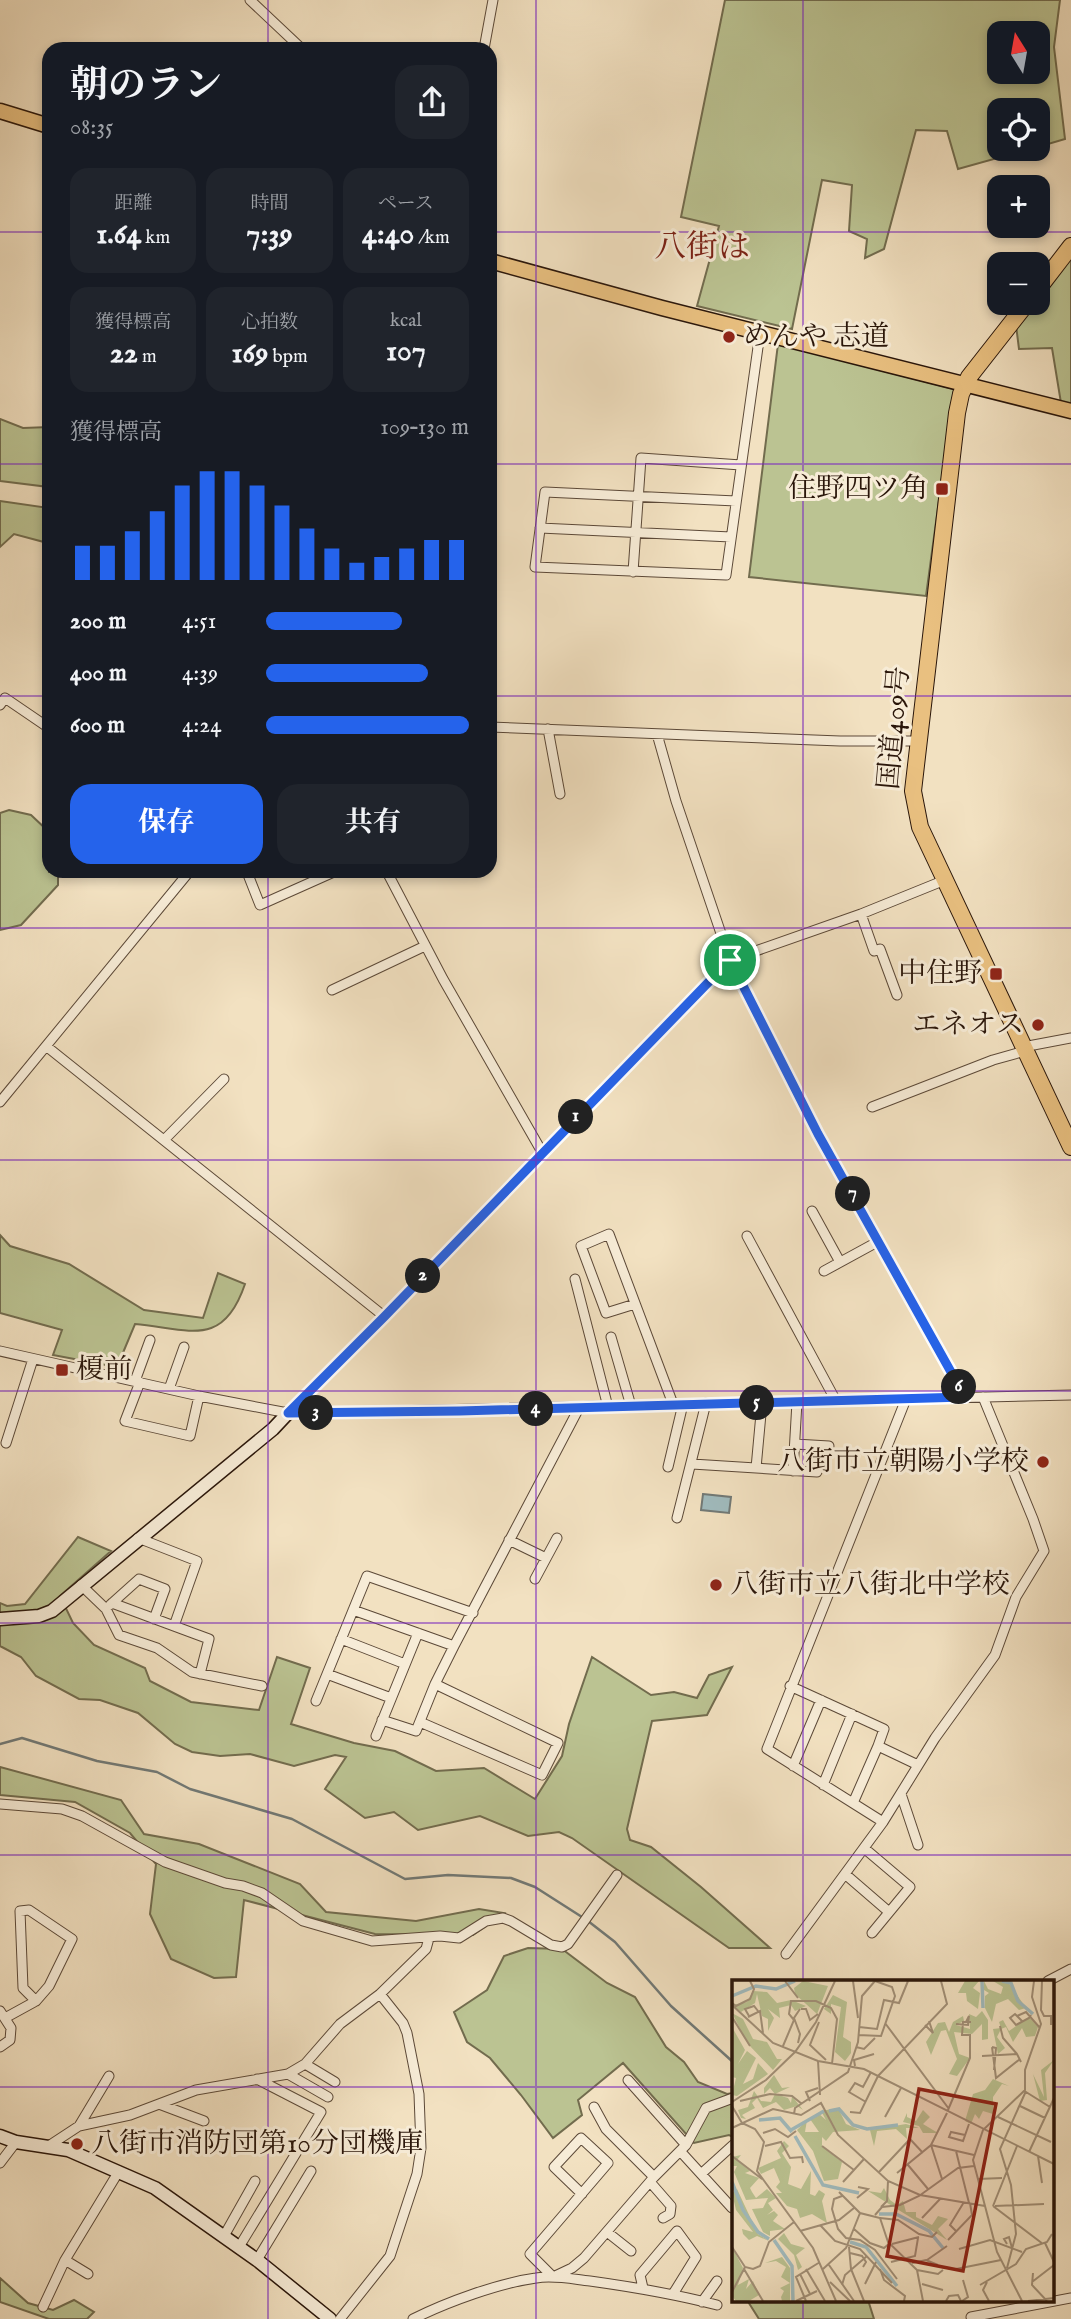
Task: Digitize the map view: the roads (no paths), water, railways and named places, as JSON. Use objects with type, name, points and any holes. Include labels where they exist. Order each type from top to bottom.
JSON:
[{"type":"highway","points":[[1050,273],[1071,246]]},
{"type":"highway","name":"国道409号","points":[[1018,315],[965,385],[957,413],[913,778],[914,804],[920,827],[1071,1147]]},
{"type":"main road","points":[[0,111],[42,124]]},
{"type":"main road","points":[[497,263],[541,277],[1071,411]]},
{"type":"street","points":[[250,0],[295,42]]},
{"type":"street","points":[[485,42],[493,0]]},
{"type":"street","points":[[736,501],[545,492],[535,566],[726,575],[760,333]]},
{"type":"street","points":[[633,572],[640,458],[741,465]]},
{"type":"street","points":[[540,528],[731,537]]},
{"type":"street","points":[[0,705],[5,698],[42,723]]},
{"type":"street","points":[[497,727],[840,741],[918,741]]},
{"type":"street","points":[[548,729],[560,794]]},
{"type":"street","points":[[657,734],[676,801],[730,960],[818,1134],[965,1397]]},
{"type":"street","points":[[0,1102],[184,878]]},
{"type":"street","points":[[251,878],[260,905],[321,878]]},
{"type":"street","points":[[390,878],[425,946],[542,1152]]},
{"type":"street","points":[[0,1619],[39,1616],[52,1611],[273,1429],[730,960],[861,914],[945,880]]},
{"type":"street","points":[[861,914],[874,951],[880,949],[897,995]]},
{"type":"street","points":[[332,990],[425,946]]},
{"type":"street","points":[[872,1107],[1024,1049],[1071,1038]]},
{"type":"street","points":[[46,1046],[384,1317]]},
{"type":"street","points":[[164,1140],[224,1079]]},
{"type":"street","points":[[812,1211],[840,1262]]},
{"type":"street","points":[[635,1304],[606,1313],[581,1246],[609,1234],[635,1304],[678,1404],[668,1466]]},
{"type":"street","points":[[747,1236],[836,1401]]},
{"type":"street","points":[[824,1271],[879,1241]]},
{"type":"street","points":[[575,1279],[608,1407]]},
{"type":"street","points":[[611,1337],[631,1406]]},
{"type":"street","points":[[150,1340],[125,1421],[190,1436],[200,1396]]},
{"type":"street","points":[[169,1389],[184,1347]]},
{"type":"street","points":[[0,1351],[288,1413],[1071,1395]]},
{"type":"street","points":[[6,1443],[33,1359]]},
{"type":"street","points":[[786,1954],[883,1822],[918,1765],[995,1655],[1016,1597],[1044,1551],[983,1397]]},
{"type":"street","points":[[883,1822],[766,1749],[906,1399]]},
{"type":"street","points":[[793,1471],[797,1402]]},
{"type":"street","points":[[756,1468],[762,1403]]},
{"type":"street","points":[[677,1518],[706,1404]]},
{"type":"street","points":[[382,1720],[416,1731],[454,1646],[579,1408]]},
{"type":"street","points":[[795,1444],[829,1446]]},
{"type":"street","points":[[692,1464],[817,1472]]},
{"type":"street","points":[[138,1538],[197,1561],[174,1626]]},
{"type":"street","points":[[535,1579],[557,1538]]},
{"type":"street","points":[[509,1540],[546,1558]]},
{"type":"street","points":[[316,1701],[367,1576],[473,1613]]},
{"type":"street","points":[[109,1606],[139,1579],[165,1589],[154,1619]]},
{"type":"street","points":[[81,1585],[109,1606],[209,1639],[200,1674]]},
{"type":"street","points":[[109,1606],[119,1634],[157,1648],[192,1672],[262,1686]]},
{"type":"street","points":[[353,1610],[454,1646]]},
{"type":"street","points":[[376,1736],[418,1633]]},
{"type":"street","points":[[341,1639],[405,1664]]},
{"type":"street","points":[[327,1674],[391,1698]]},
{"type":"street","points":[[420,1721],[542,1775],[558,1743],[435,1684]]},
{"type":"street","points":[[790,1686],[884,1729],[853,1803]]},
{"type":"street","points":[[793,1766],[821,1700]]},
{"type":"street","points":[[823,1785],[852,1714]]},
{"type":"street","points":[[878,1746],[918,1765]]},
{"type":"street","points":[[901,1794],[918,1845]]},
{"type":"street","points":[[0,1804],[62,1809],[82,1816],[165,1862],[262,1893],[303,1921],[382,1942],[464,1937],[486,1921],[503,1919],[551,1945],[562,1947],[568,1944],[617,1875]]},
{"type":"street","points":[[864,1848],[911,1887],[872,1933]]},
{"type":"street","points":[[845,1874],[889,1912]]},
{"type":"street","points":[[0,2047],[10,2040],[11,2028],[2,2015],[36,2001],[50,1986],[72,1938],[29,1910],[20,1911],[23,1988],[36,2001]]},
{"type":"street","points":[[47,2147],[79,2126],[130,2115],[196,2090],[288,2074],[305,2064],[340,2024],[380,1994],[426,1950],[429,1938]]},
{"type":"street","points":[[1050,1980],[1071,1969]]},
{"type":"street","points":[[340,2319],[390,2256],[417,2175],[421,2148],[419,2094],[407,2033],[403,2023],[380,1994]]},
{"type":"street","points":[[305,2064],[335,2082]]},
{"type":"street","points":[[288,2074],[328,2097]]},
{"type":"street","points":[[79,2126],[109,2076]]},
{"type":"street","points":[[239,2247],[321,2112],[257,2079]]},
{"type":"street","points":[[628,2080],[701,2174],[731,2203]]},
{"type":"street","points":[[553,2277],[572,2268],[584,2258],[683,2148],[706,2108],[732,2098]]},
{"type":"street","points":[[159,2104],[204,2121]]},
{"type":"street","points":[[594,2107],[606,2129],[652,2180],[671,2207],[670,2214],[663,2218]]},
{"type":"street","points":[[0,2136],[16,2142],[68,2150],[155,2189],[257,2260],[330,2319]]},
{"type":"street","points":[[553,2277],[530,2254],[582,2194],[608,2163],[581,2138],[554,2167],[582,2194]]},
{"type":"street","points":[[0,2163],[16,2142]]},
{"type":"street","points":[[701,2174],[732,2146]]},
{"type":"street","points":[[43,2306],[65,2260],[119,2171]]},
{"type":"street","points":[[257,2260],[310,2171]]},
{"type":"street","points":[[224,2236],[255,2181]]},
{"type":"street","points":[[643,2288],[640,2275],[677,2231],[696,2258],[673,2294]]},
{"type":"street","points":[[607,2232],[631,2251]]},
{"type":"street","points":[[65,2260],[88,2274]]},
{"type":"street","points":[[414,2319],[433,2309],[537,2277],[643,2288],[717,2305]]},
{"type":"street","points":[[702,2302],[717,2281]]},
{"type":"street","points":[[971,2317],[1050,2302]]},
{"type":"water","points":[[703,1494],[731,1497],[729,1513],[701,1510]]},
{"type":"waterway","points":[[0,1744],[22,1738],[97,1761],[157,1772],[190,1789],[292,1819],[405,1879],[448,1875],[511,1878],[535,1887],[582,1917]]},
{"type":"waterway","points":[[588,1921],[615,1942],[671,2006],[732,2061]]},
{"type":"place","name":"めんや 志道","points":[[729,337]]},
{"type":"place","name":"住野四ツ角","points":[[942,489]]},
{"type":"place","name":"中住野","points":[[996,974]]},
{"type":"place","name":"エネオス","points":[[1038,1025]]},
{"type":"place","name":"榎前","points":[[62,1370]]},
{"type":"place","name":"八街市立朝陽小学校","points":[[1043,1462]]},
{"type":"place","name":"八街市立八街北中学校","points":[[716,1585]]},
{"type":"place","name":"八街市消防団第10分団機庫","points":[[77,2144]]},
{"type":"district","name":"八街は","points":[[702,248]]}]
